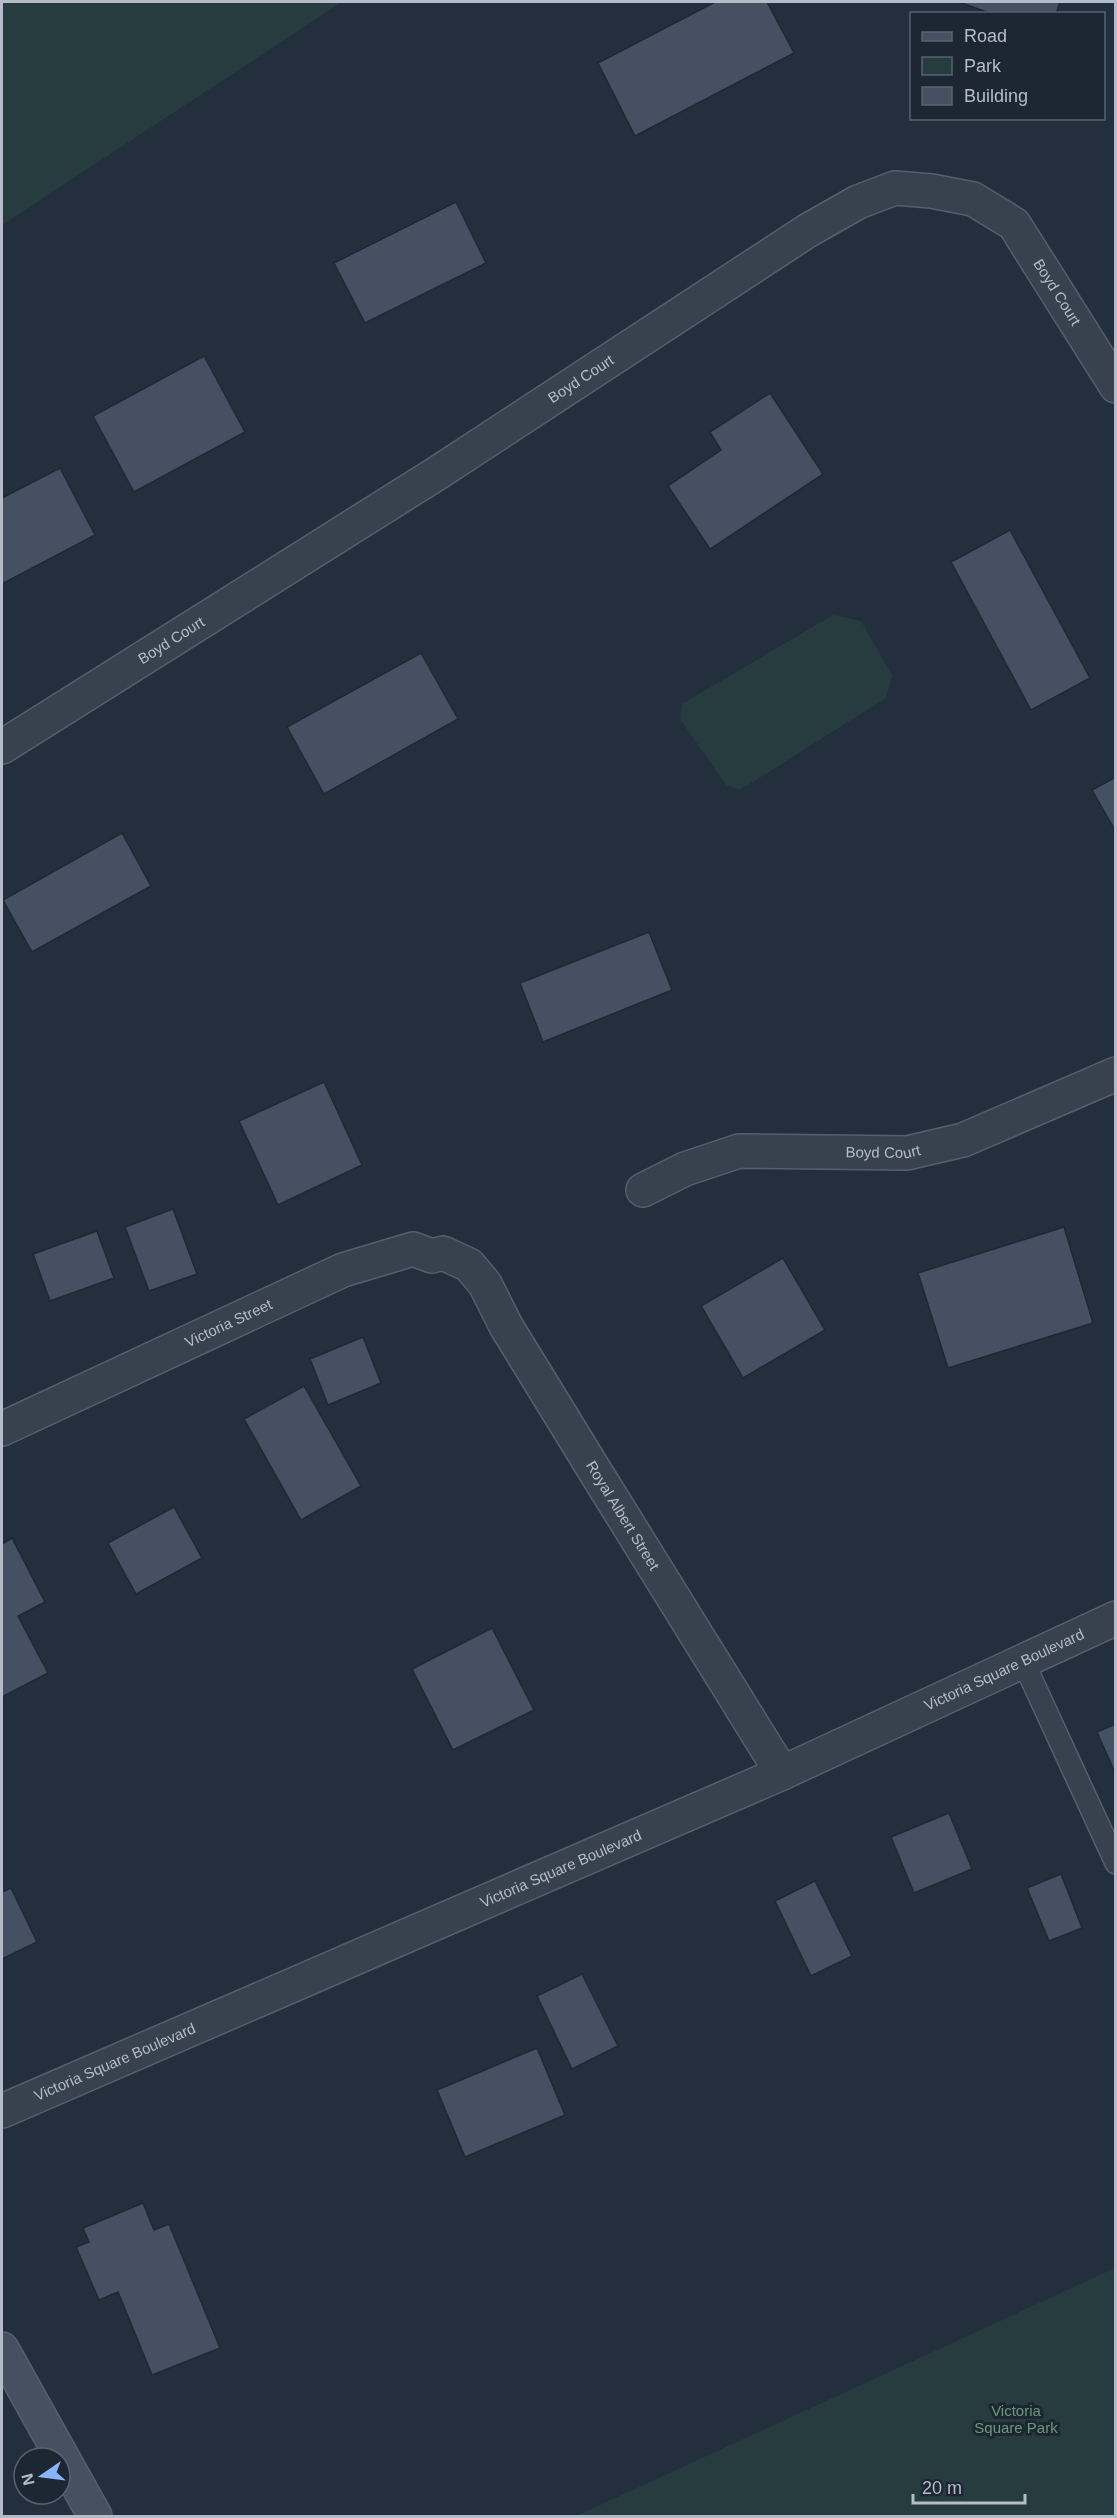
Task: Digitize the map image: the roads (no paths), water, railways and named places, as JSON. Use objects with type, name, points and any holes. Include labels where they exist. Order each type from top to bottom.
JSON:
[{"type":"main road","points":[[2,2349],[94,2517]]},
{"type":"street","name":"Boyd Court","points":[[2,747],[439,472],[807,231],[858,202],[895,188],[931,191],[973,199],[1014,224],[1116,386]]},
{"type":"street","name":"Boyd Court","points":[[643,1190],[685,1169],[739,1151],[908,1153],[963,1140],[1116,1074]]},
{"type":"street","name":"Victoria Street","points":[[2,1429],[343,1270],[413,1249],[432,1256],[443,1253],[462,1261]]},
{"type":"street","name":"Royal Albert Street","points":[[462,1261],[469,1265],[485,1284],[506,1326],[782,1773]]},
{"type":"street","name":"Victoria Square Boulevard","points":[[2,2111],[782,1773],[1116,1618]]},
{"type":"lane","points":[[1023,1661],[1116,1863]]},
{"type":"park label","name":"Victoria Square Park","points":[[1016,2420]]}]
